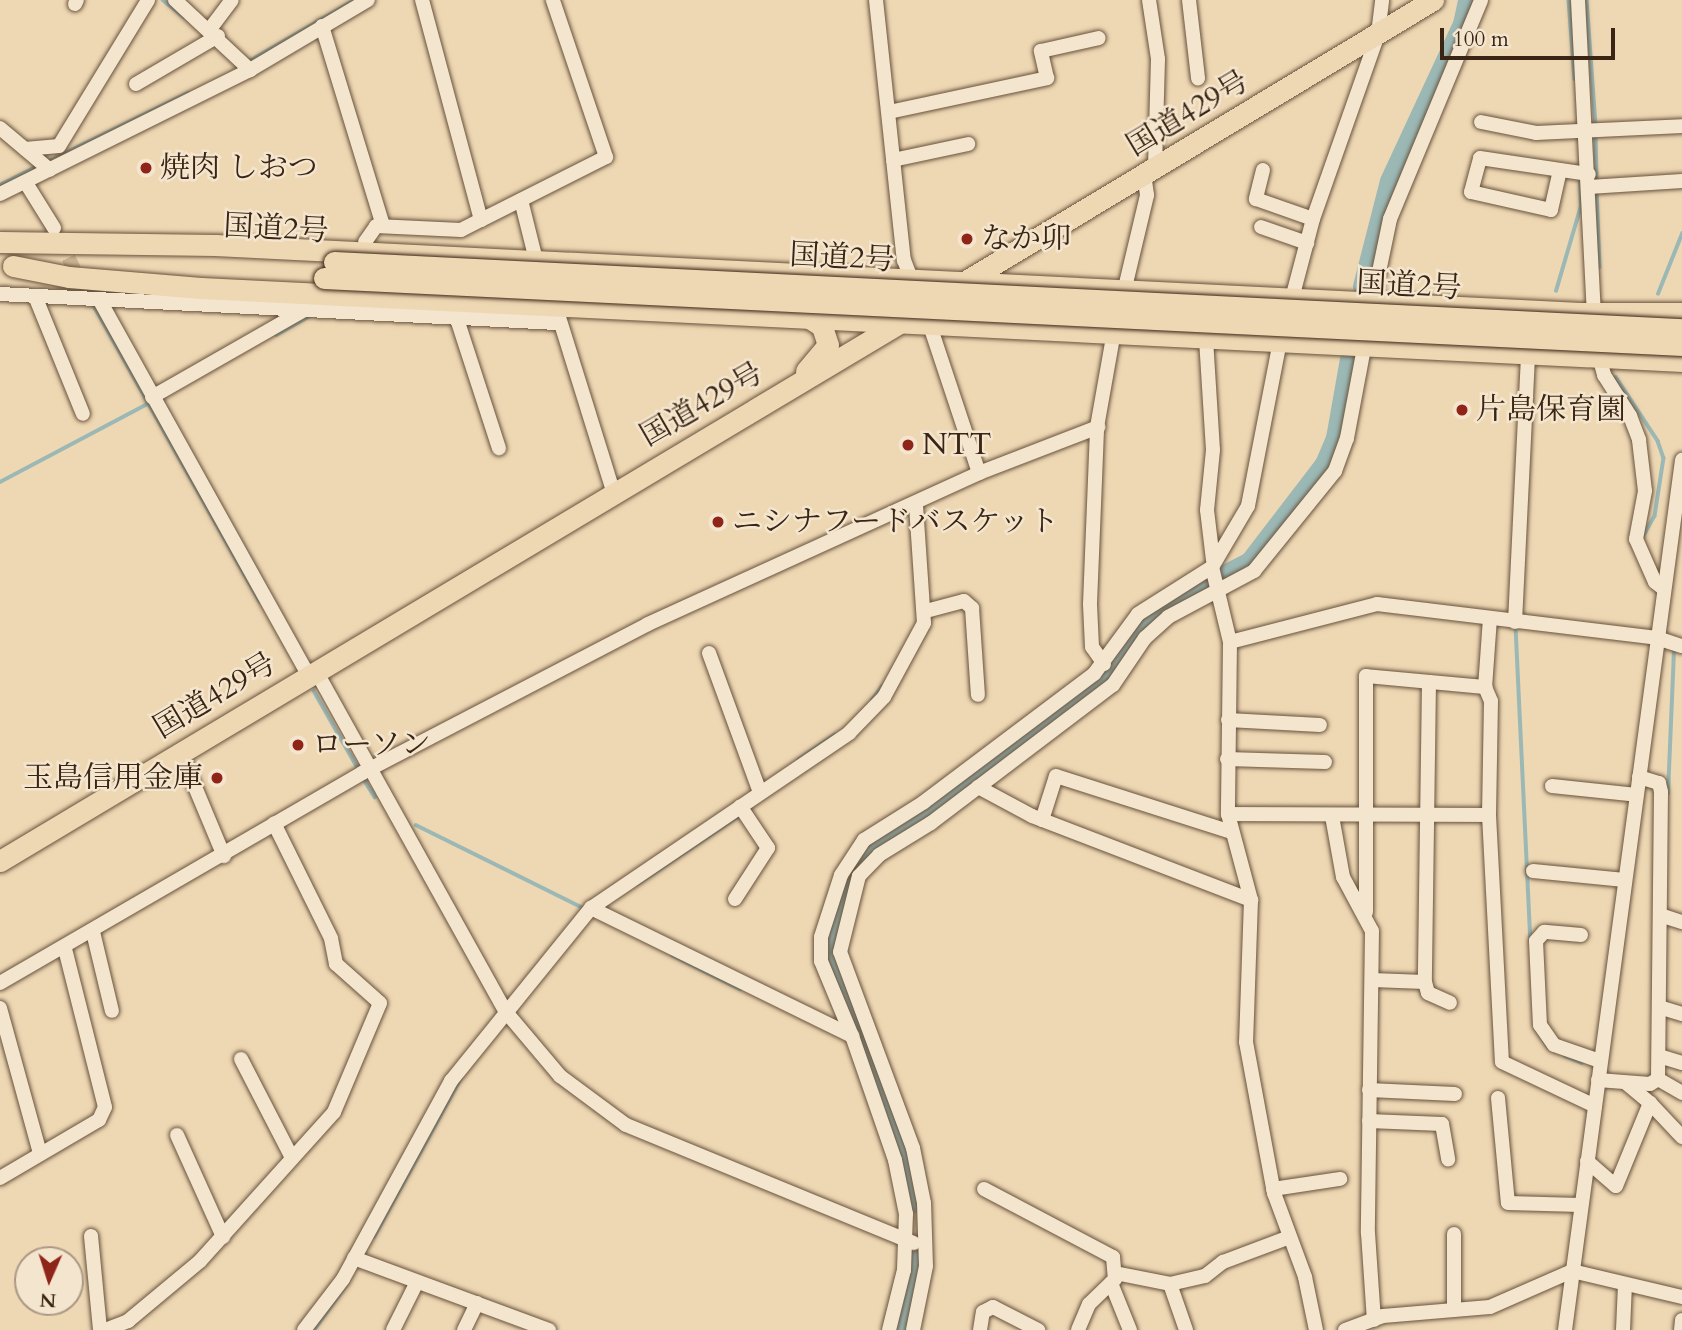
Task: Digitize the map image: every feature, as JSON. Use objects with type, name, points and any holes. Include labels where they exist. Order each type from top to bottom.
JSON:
[{"type":"highway","name":"国道429号","points":[[0,861],[613,491],[796,384],[925,316],[964,282],[1045,236],[1433,0]]},
{"type":"highway","points":[[1035,286],[1026,260],[1045,236]]},
{"type":"highway","points":[[0,242],[215,245],[1373,303],[1682,313]]},
{"type":"highway","name":"国道2号","points":[[0,242],[329,270],[1682,345]]},
{"type":"highway","points":[[7,265],[69,276],[201,288],[558,312],[744,315],[811,320],[925,316],[1113,335],[1682,361]]},
{"type":"highway","name":"国道2号","points":[[7,265],[329,270],[1682,329]]},
{"type":"highway","points":[[881,278],[906,288],[925,316]]},
{"type":"highway","points":[[796,384],[828,345],[822,327],[811,320]]},
{"type":"street","points":[[24,149],[59,146],[148,0]]},
{"type":"street","points":[[175,0],[247,65]]},
{"type":"street","points":[[136,84],[214,38],[232,0]]},
{"type":"street","points":[[0,194],[26,183],[368,0]]},
{"type":"street","points":[[422,0],[481,220]]},
{"type":"street","points":[[365,242],[376,226],[461,230],[522,203],[606,157],[553,0]]},
{"type":"street","points":[[876,0],[904,260],[979,474]]},
{"type":"street","points":[[1105,675],[1092,647],[1090,604],[1098,427],[1113,335],[1147,195],[1150,171],[1158,59],[1149,0]]},
{"type":"street","points":[[1189,0],[1198,78]]},
{"type":"street","points":[[914,1330],[926,1266],[924,1203],[913,1148],[871,1027],[843,971],[840,940],[859,876],[867,866],[978,787],[1214,576],[1248,506],[1279,342],[1313,219],[1378,34],[1382,0]]},
{"type":"street","points":[[889,1330],[900,1292],[907,1240],[895,1160],[820,949],[841,875],[855,850],[1105,675],[1138,614],[1214,576],[1254,571],[1335,471],[1347,438],[1390,219],[1480,0]]},
{"type":"street","points":[[1578,0],[1588,129],[1594,311]]},
{"type":"street","points":[[322,26],[383,226]]},
{"type":"street","points":[[889,111],[1046,78],[1041,51],[1099,38]]},
{"type":"street","points":[[1481,122],[1517,132],[1682,126]]},
{"type":"street","points":[[0,128],[49,170]]},
{"type":"street","points":[[893,160],[968,145]]},
{"type":"street","points":[[1560,170],[1550,210],[1471,192],[1480,158],[1560,170],[1589,180],[1682,181]]},
{"type":"street","points":[[1263,170],[1256,199],[1313,219]]},
{"type":"street","points":[[26,183],[54,228]]},
{"type":"street","points":[[522,203],[536,260]]},
{"type":"street","points":[[1261,227],[1307,243]]},
{"type":"street","points":[[744,271],[744,315]]},
{"type":"street","points":[[0,294],[36,296],[83,293],[99,299],[303,311]]},
{"type":"street","points":[[36,296],[83,414]]},
{"type":"street","points":[[99,299],[152,400],[312,673],[371,768],[506,1012],[560,1076],[626,1125],[925,1247]]},
{"type":"street","points":[[152,400],[303,311],[323,306],[457,319],[558,312],[613,491]]},
{"type":"street","points":[[457,319],[499,448]]},
{"type":"street","points":[[1206,339],[1213,450],[1208,510],[1214,576],[1230,642],[1228,814],[1251,900],[1246,1042],[1273,1189],[1287,1238],[1305,1277],[1316,1330]]},
{"type":"street","points":[[1516,622],[1528,353]]},
{"type":"street","points":[[1599,356],[1604,375],[1639,440],[1644,491],[1636,539],[1655,582],[1664,589]]},
{"type":"street","points":[[0,983],[65,949],[371,768],[648,624],[916,505],[979,474],[1098,427]]},
{"type":"street","points":[[1565,1330],[1657,638],[1664,589],[1677,534],[1682,460]]},
{"type":"street","points":[[304,1330],[354,1258],[451,1081],[506,1012],[595,912],[743,810],[760,792],[867,717],[903,669],[926,611],[916,505]]},
{"type":"street","points":[[926,611],[964,601],[972,608],[978,695]]},
{"type":"street","points":[[1230,642],[1377,604],[1657,638],[1682,646]]},
{"type":"street","points":[[1490,618],[1485,687],[1492,701],[1489,815],[1502,1062],[1595,1106]]},
{"type":"street","points":[[709,653],[760,792]]},
{"type":"street","points":[[1366,917],[1366,676],[1485,687]]},
{"type":"street","points":[[1429,682],[1425,982],[1428,993],[1450,1003]]},
{"type":"street","points":[[1228,720],[1320,725]]},
{"type":"street","points":[[180,751],[224,856]]},
{"type":"street","points":[[1227,759],[1325,762]]},
{"type":"street","points":[[1042,820],[1056,776],[1231,831]]},
{"type":"street","points":[[1598,1080],[1650,1084],[1658,1079],[1663,1057],[1661,792],[1659,783],[1639,777]]},
{"type":"street","points":[[1552,786],[1637,794]]},
{"type":"street","points":[[978,787],[1042,820],[1251,900]]},
{"type":"street","points":[[735,899],[768,848],[743,810]]},
{"type":"street","points":[[1228,814],[1489,815]]},
{"type":"street","points":[[1332,816],[1343,877],[1372,931],[1368,1233],[1374,1320]]},
{"type":"street","points":[[91,1236],[102,1330],[128,1321],[223,1237],[291,1156],[334,1112],[380,1003],[336,964],[331,938],[274,823]]},
{"type":"street","points":[[1533,871],[1625,880]]},
{"type":"street","points":[[595,912],[852,1036]]},
{"type":"street","points":[[1664,916],[1682,922]]},
{"type":"street","points":[[93,932],[112,1011]]},
{"type":"street","points":[[1581,935],[1544,932],[1536,941],[1540,1026],[1554,1045],[1600,1062]]},
{"type":"street","points":[[0,1178],[99,1120],[105,1107],[65,949]]},
{"type":"street","points":[[1372,980],[1425,982]]},
{"type":"street","points":[[1663,1007],[1682,1014]]},
{"type":"street","points":[[0,1008],[40,1153]]},
{"type":"street","points":[[1663,1057],[1682,1063]]},
{"type":"street","points":[[241,1059],[291,1156]]},
{"type":"street","points":[[1658,1079],[1682,1093]]},
{"type":"street","points":[[1626,1083],[1650,1103],[1682,1137]]},
{"type":"street","points":[[1369,1090],[1455,1094]]},
{"type":"street","points":[[1498,1098],[1508,1203],[1580,1206]]},
{"type":"street","points":[[1587,1161],[1616,1186],[1650,1103]]},
{"type":"street","points":[[1369,1121],[1442,1124],[1448,1159]]},
{"type":"street","points":[[177,1135],[223,1237]]},
{"type":"street","points":[[1273,1189],[1340,1179]]},
{"type":"street","points":[[984,1189],[1113,1257],[1113,1278],[1130,1330]]},
{"type":"street","points":[[1454,1234],[1454,1308]]},
{"type":"street","points":[[1113,1278],[1170,1284],[1205,1276],[1223,1262],[1287,1238]]},
{"type":"street","points":[[354,1258],[549,1330]]},
{"type":"street","points":[[1345,1330],[1374,1320],[1454,1308],[1490,1307],[1572,1271],[1682,1297]]},
{"type":"street","points":[[1078,1330],[1089,1304],[1113,1278]]},
{"type":"street","points":[[393,1330],[417,1282]]},
{"type":"street","points":[[1170,1284],[1186,1330]]},
{"type":"street","points":[[1623,1330],[1625,1284]]},
{"type":"street","points":[[464,1330],[477,1303]]},
{"type":"street","points":[[980,1330],[983,1312],[993,1307],[1038,1330]]},
{"type":"street","points":[[1681,1330],[1682,1320]]},
{"type":"waterway","points":[[163,0],[184,17]]},
{"type":"waterway","points":[[248,62],[355,0]]},
{"type":"waterway","points":[[1363,286],[1390,181],[1463,24],[1468,0]]},
{"type":"waterway","points":[[1569,0],[1575,79]]},
{"type":"waterway","points":[[1587,0],[1596,125]]},
{"type":"waterway","points":[[47,162],[188,93]]},
{"type":"waterway","points":[[1596,133],[1597,181]]},
{"type":"waterway","points":[[0,185],[40,165]]},
{"type":"waterway","points":[[1556,291],[1581,206],[1580,181]]},
{"type":"waterway","points":[[1597,189],[1600,267]]},
{"type":"waterway","points":[[1658,294],[1682,234]]},
{"type":"waterway","points":[[93,304],[260,601]]},
{"type":"waterway","points":[[276,335],[312,315]]},
{"type":"waterway","points":[[914,1202],[898,1135],[829,952],[854,869],[866,852],[938,807],[1109,675],[1150,617],[1162,607],[1250,562],[1325,464],[1336,438],[1350,359]]},
{"type":"waterway","points":[[1616,377],[1658,441],[1664,458],[1655,516],[1642,539]]},
{"type":"waterway","points":[[0,482],[149,403]]},
{"type":"waterway","points":[[1516,627],[1531,940]]},
{"type":"waterway","points":[[1668,794],[1674,648]]},
{"type":"waterway","points":[[872,700],[882,686]]},
{"type":"waterway","points":[[314,691],[358,768]]},
{"type":"waterway","points":[[798,760],[834,735]]},
{"type":"waterway","points":[[365,781],[375,797]]},
{"type":"waterway","points":[[638,884],[742,814]]},
{"type":"waterway","points":[[416,825],[581,907]]},
{"type":"waterway","points":[[672,955],[740,989]]},
{"type":"waterway","points":[[1536,1028],[1549,1048]]},
{"type":"waterway","points":[[1565,1056],[1582,1063]]},
{"type":"waterway","points":[[374,1237],[461,1078]]},
{"type":"waterway","points":[[900,1330],[916,1253]]},
{"type":"waterway","points":[[314,1330],[347,1284]]},
{"type":"tunnel","points":[[59,239],[81,283]]},
{"type":"place","name":"焼肉 しおつ","points":[[146,168]]},
{"type":"place","name":"なか卯","points":[[967,239]]},
{"type":"place","name":"片島保育園","points":[[1462,410]]},
{"type":"place","name":"NTT","points":[[908,445]]},
{"type":"place","name":"ニシナフードバスケット","points":[[718,522]]},
{"type":"place","name":"ローソン","points":[[298,745]]},
{"type":"place","name":"玉島信用金庫","points":[[217,778]]}]
